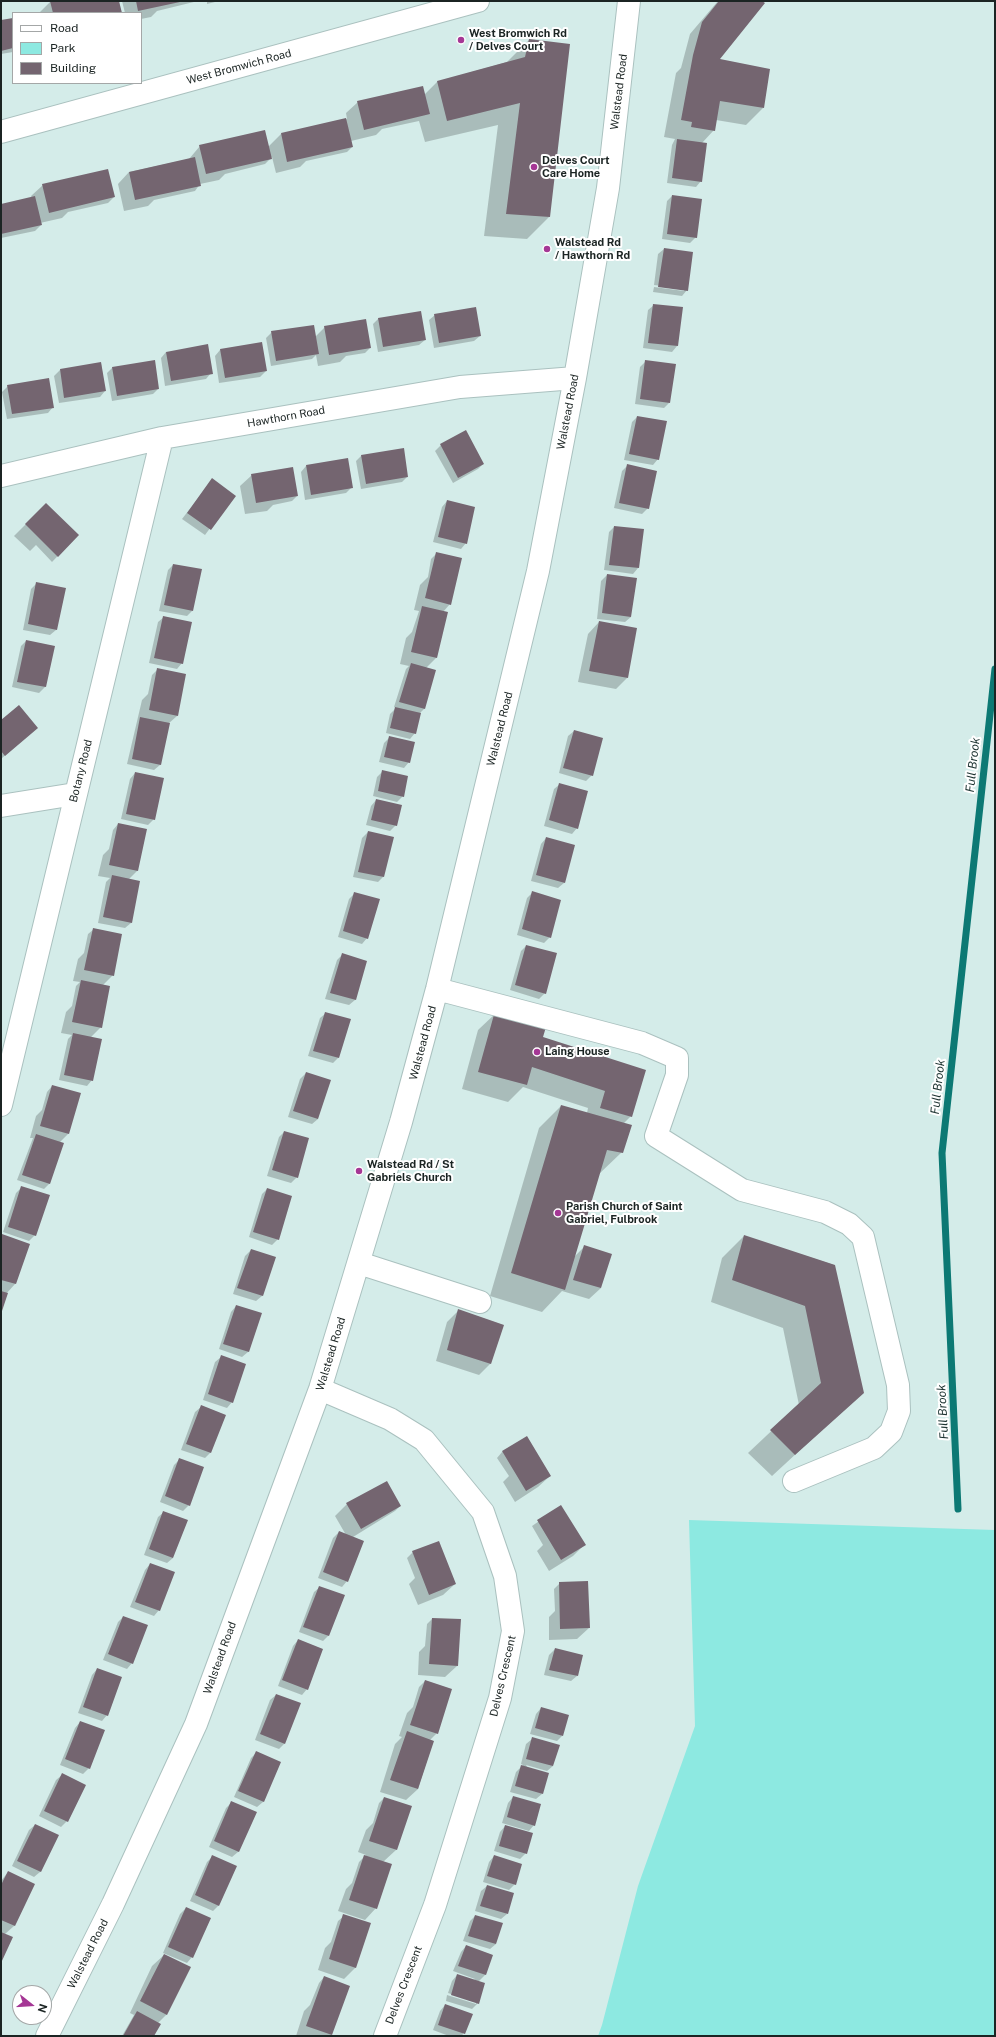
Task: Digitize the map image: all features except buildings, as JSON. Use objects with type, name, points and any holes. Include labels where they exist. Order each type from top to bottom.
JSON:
[{"type":"street","name":"West Bromwich Road","points":[[1,132],[478,1]]},
{"type":"street","name":"Walstead Road","points":[[47,2036],[113,1904],[196,1724],[320,1388],[402,1122],[437,989],[538,572],[575,378],[608,188],[630,1]]},
{"type":"street","name":"Hawthorn Road","points":[[1,476],[162,438],[460,387],[575,378]]},
{"type":"street","name":"Botany Road","points":[[1,1104],[162,438]]},
{"type":"street","points":[[1,806],[75,794]]},
{"type":"street","points":[[437,989],[642,1043],[677,1058],[676,1075],[656,1136],[742,1190],[825,1212],[849,1224],[863,1237],[898,1386],[899,1411],[891,1432],[874,1448],[794,1481]]},
{"type":"street","points":[[359,1263],[480,1302]]},
{"type":"street","name":"Delves Crescent","points":[[320,1388],[390,1419],[424,1440],[483,1512],[505,1576],[513,1631],[500,1698],[435,1905],[385,2036]]},
{"type":"green space","points":[[689,1520],[995,1530],[995,2036],[598,2036],[638,1886],[695,1726]]},
{"type":"waterway","name":"Full Brook","points":[[958,1509],[942,1153],[995,669]]},
{"type":"place","name":"West Bromwich Rd / Delves Court","points":[[461,40]]},
{"type":"place","name":"Delves Court Care Home","points":[[534,167]]},
{"type":"place","name":"Walstead Rd / Hawthorn Rd","points":[[547,249]]},
{"type":"place","name":"Laing House","points":[[537,1052]]},
{"type":"place","name":"Walstead Rd / St Gabriels Church","points":[[359,1171]]},
{"type":"place","name":"Parish Church of Saint Gabriel, Fulbrook","points":[[558,1213]]}]
